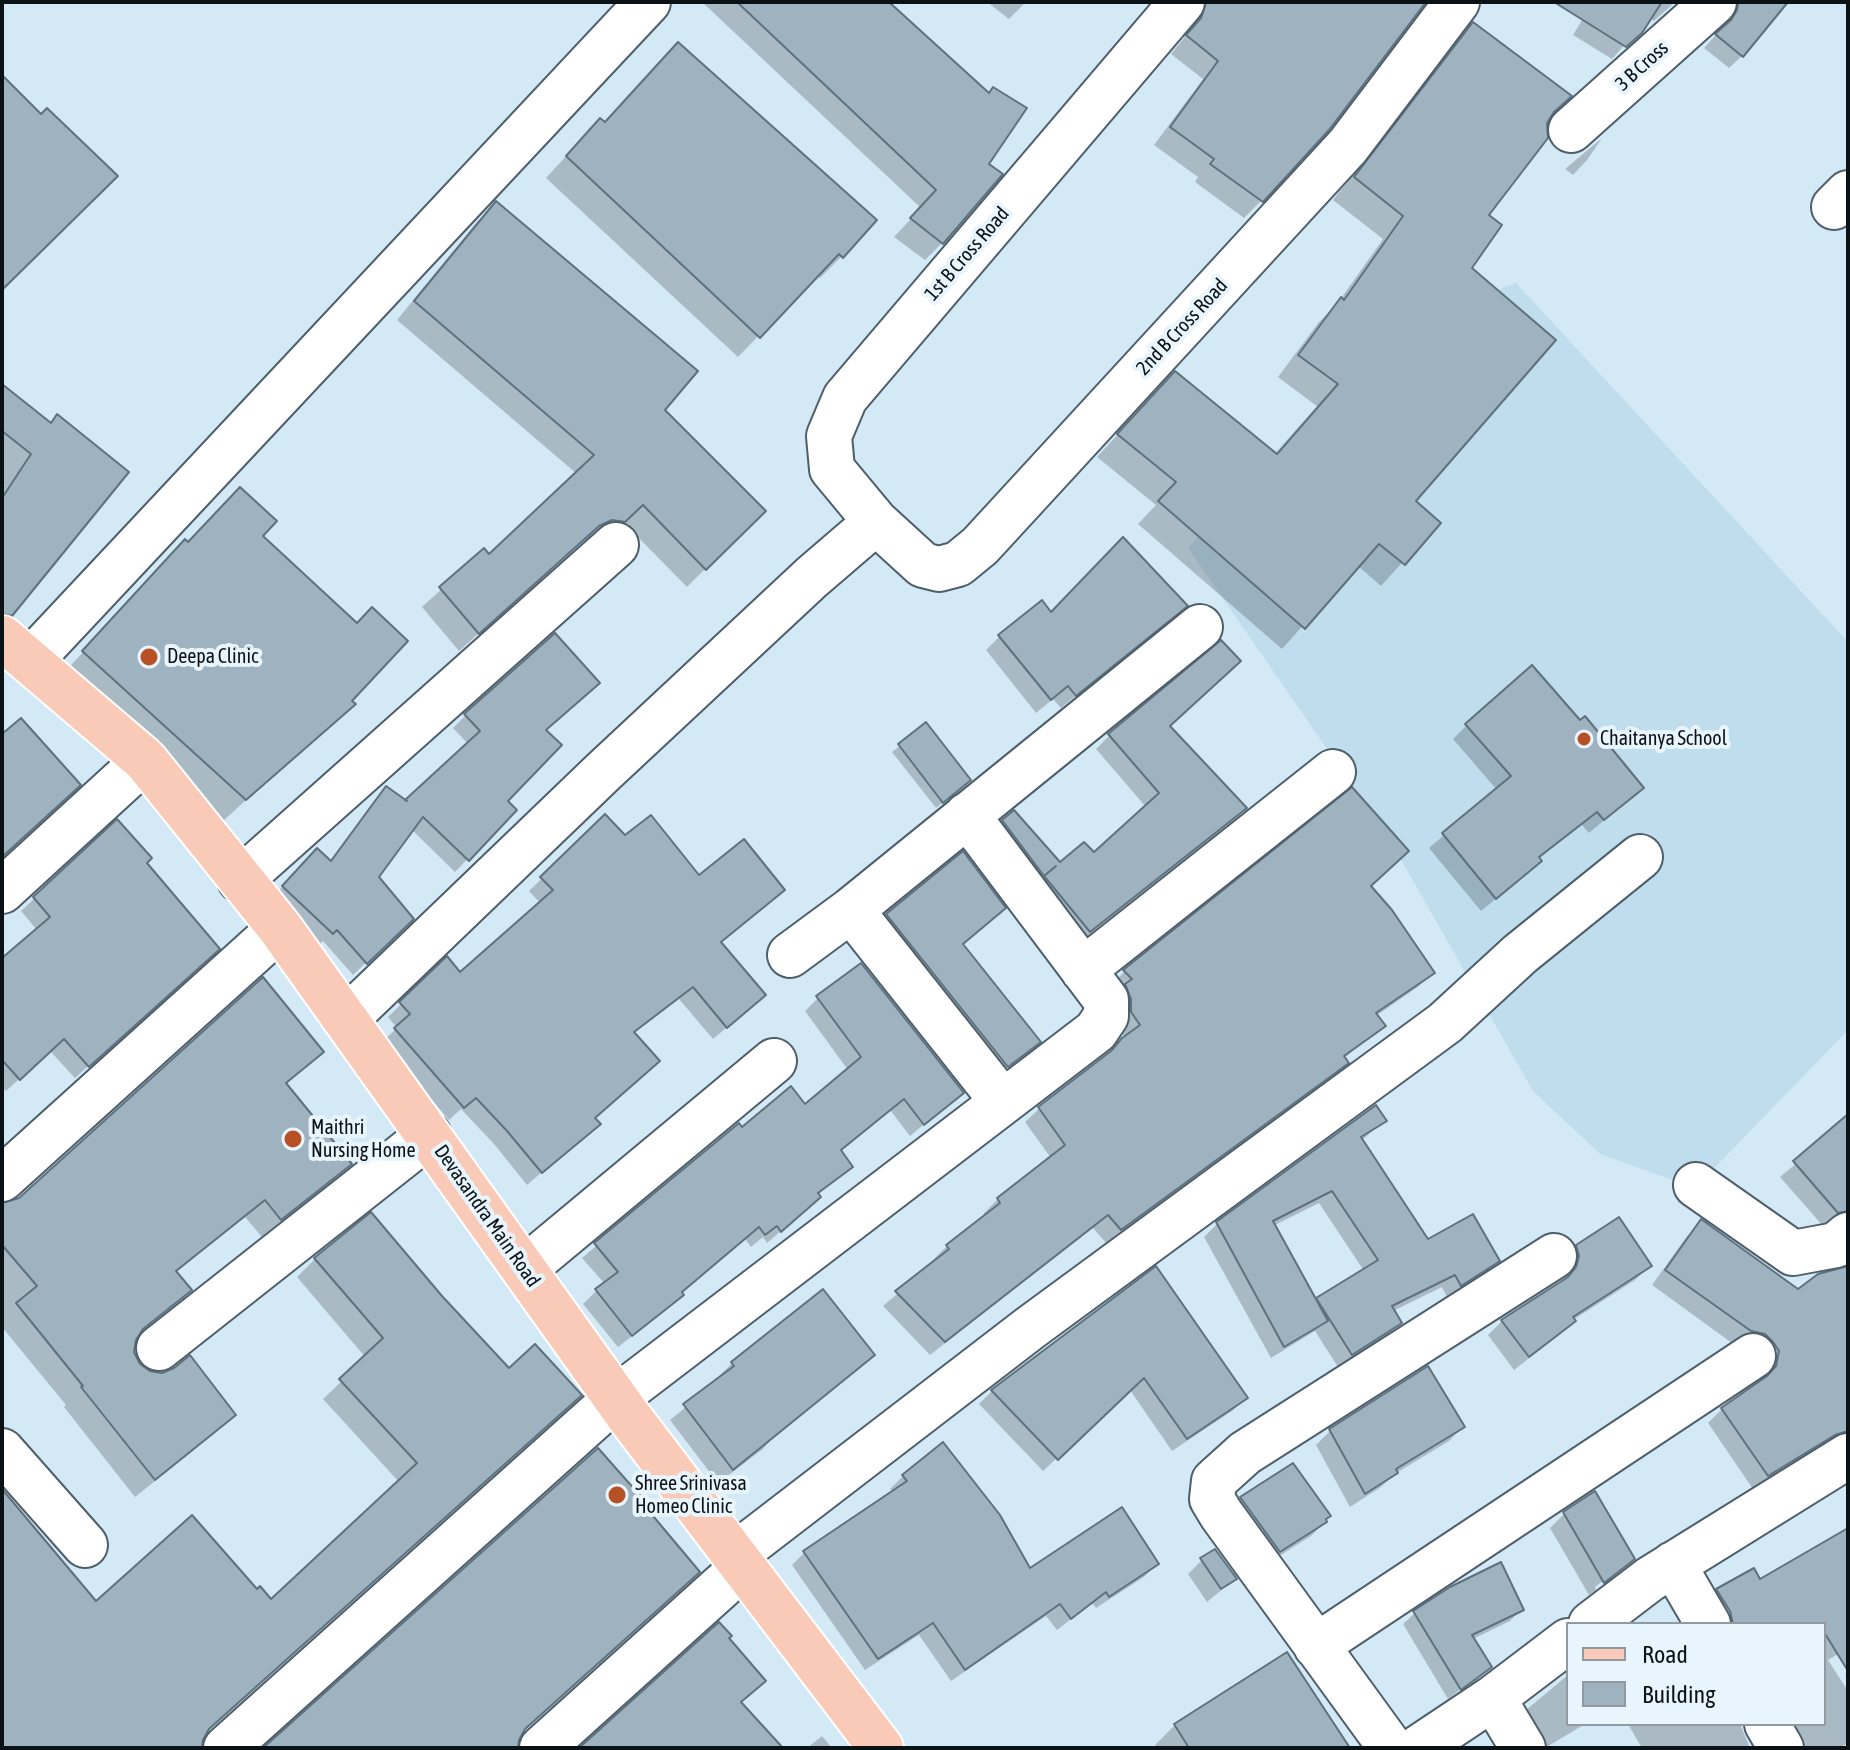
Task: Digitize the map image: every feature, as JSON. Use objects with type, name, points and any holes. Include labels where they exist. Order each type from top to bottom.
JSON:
[{"type":"main road","name":"Devasandra Main Road","points":[[16,650],[145,760],[280,928],[616,1398],[881,1748]]},
{"type":"street","points":[[16,650],[648,2]]},
{"type":"street","name":"1st B Cross Road","points":[[876,522],[832,469],[829,436],[845,398],[1182,2]]},
{"type":"street","name":"2nd B Cross Road","points":[[876,522],[923,565],[939,569],[958,564],[980,546],[1348,146],[1457,2]]},
{"type":"street","name":"3 B Cross","points":[[1571,130],[1714,2]]},
{"type":"street","points":[[347,1018],[603,772],[812,577],[876,522]]},
{"type":"street","points":[[240,880],[616,545]]},
{"type":"street","points":[[790,955],[851,910],[1200,627]]},
{"type":"street","points":[[2,891],[145,760]]},
{"type":"street","points":[[1083,970],[1333,772]]},
{"type":"street","points":[[226,1748],[616,1398],[1096,1031],[1106,1016],[1106,1000],[967,815]]},
{"type":"street","points":[[542,1748],[740,1560],[1030,1328],[1445,1023],[1520,954],[1640,857]]},
{"type":"street","points":[[851,910],[1003,1102]]},
{"type":"street","points":[[2,1179],[280,928]]},
{"type":"street","points":[[524,1269],[774,1061]]},
{"type":"street","points":[[159,1348],[429,1135]]},
{"type":"street","points":[[1696,1185],[1793,1253],[1836,1245],[1848,1235]]},
{"type":"street","points":[[1391,1748],[1221,1514],[1212,1499],[1214,1481],[1245,1453],[1554,1256]]},
{"type":"street","points":[[1316,1646],[1753,1356]]},
{"type":"street","points":[[2,1451],[85,1545]]},
{"type":"street","points":[[1594,1622],[1673,1564],[1847,1458]]},
{"type":"street","points":[[1673,1564],[1707,1622]]},
{"type":"street","points":[[1418,1748],[1493,1698],[1566,1643]]},
{"type":"street","points":[[1493,1698],[1523,1748]]},
{"type":"street","points":[[1768,1726],[1781,1748]]},
{"type":"shaded area","name":"Chaitanya School","points":[[1516,283],[1848,642],[1848,1030],[1695,1188],[1600,1154],[1533,1091],[1388,837],[1188,548],[1382,334]]},
{"type":"building","points":[[737,2],[889,2],[989,93],[993,87],[1027,108],[989,164],[1003,174],[943,244],[910,218],[936,190]]},
{"type":"building","points":[[1206,2],[1426,2],[1329,130],[1263,202],[1210,164],[1214,159],[1170,127],[1218,61],[1186,35],[1201,18]]},
{"type":"building","points":[[1554,2],[1662,2],[1642,33],[1626,47]]},
{"type":"building","points":[[1738,2],[1788,2],[1743,57],[1715,34],[1731,20]]},
{"type":"building","points":[[1473,22],[1572,96],[1554,112],[1547,123],[1548,138],[1489,215],[1502,225],[1472,268],[1556,340],[1416,501],[1441,523],[1405,565],[1379,544],[1305,629],[1158,501],[1176,482],[1117,434],[1175,371],[1277,454],[1338,384],[1298,355],[1341,297],[1344,300],[1403,216],[1354,177]]},
{"type":"building","points":[[678,42],[877,220],[843,258],[839,254],[760,338],[566,156],[600,118],[605,122]]},
{"type":"building","points":[[2,75],[41,114],[47,108],[118,176],[2,290]]},
{"type":"building","points":[[496,201],[698,371],[665,410],[766,511],[706,570],[643,505],[625,522],[612,520],[599,526],[479,634],[439,587],[484,548],[489,554],[594,455],[414,301]]},
{"type":"building","points":[[2,384],[51,423],[57,414],[129,472],[12,616],[2,614],[2,498],[31,454],[2,431]]},
{"type":"building","points":[[240,487],[277,521],[263,536],[357,623],[372,607],[408,641],[352,701],[356,704],[246,800],[82,651],[185,539],[188,542]]},
{"type":"building","points":[[1123,537],[1188,606],[1076,696],[1068,686],[1051,700],[998,635],[1042,600],[1051,612]]},
{"type":"building","points":[[555,633],[600,683],[546,730],[562,745],[508,801],[517,810],[469,861],[423,817],[379,877],[414,919],[367,964],[337,930],[333,934],[282,886],[317,848],[331,861],[386,786],[405,800],[480,731],[464,714]]},
{"type":"building","points":[[1221,640],[1241,661],[1170,726],[1247,808],[1090,932],[1002,820],[1014,810],[1060,862],[1084,842],[1094,852],[1159,793],[1108,734]]},
{"type":"building","points":[[1532,665],[1580,720],[1585,716],[1644,788],[1604,820],[1597,812],[1539,857],[1542,861],[1496,899],[1442,833],[1511,776],[1465,724]]},
{"type":"building","points":[[21,718],[81,785],[2,857],[2,734]]},
{"type":"building","points":[[926,722],[971,780],[943,803],[898,744]]},
{"type":"building","points":[[1352,787],[1409,851],[1371,886],[1392,910],[1435,973],[1376,1013],[1386,1026],[1344,1056],[1349,1063],[1121,1230],[1108,1215],[945,1342],[895,1291],[949,1249],[946,1245],[1000,1203],[997,1198],[1065,1145],[1038,1107],[1140,1025],[1131,1012],[1131,999],[1125,984],[1132,979],[1123,970]]},
{"type":"building","points":[[605,814],[625,835],[651,815],[699,875],[744,839],[785,890],[721,942],[766,995],[727,1028],[693,987],[634,1032],[660,1061],[595,1118],[601,1124],[542,1173],[476,1098],[464,1108],[394,1028],[410,1014],[399,1002],[447,956],[460,972],[553,890],[540,877]]},
{"type":"building","points":[[117,819],[152,858],[147,863],[220,949],[89,1067],[64,1039],[20,1080],[2,1060],[2,958],[50,917],[33,897]]},
{"type":"building","points":[[963,851],[1006,908],[963,944],[1041,1042],[1008,1067],[886,914]]},
{"type":"building","points":[[861,963],[964,1093],[924,1125],[904,1099],[841,1150],[853,1167],[818,1193],[821,1197],[781,1232],[777,1226],[765,1235],[759,1227],[682,1292],[684,1295],[632,1336],[595,1289],[618,1272],[594,1243],[739,1123],[742,1127],[791,1086],[805,1104],[861,1057],[816,996]]},
{"type":"building","points":[[263,977],[324,1052],[286,1083],[352,1164],[281,1220],[265,1200],[176,1271],[192,1290],[143,1329],[136,1340],[134,1352],[140,1364],[150,1371],[162,1373],[190,1355],[236,1415],[155,1480],[16,1303],[37,1286],[2,1245],[2,1203],[19,1198]]},
{"type":"building","points":[[1376,1105],[1387,1121],[1361,1137],[1428,1239],[1473,1214],[1500,1261],[1461,1286],[1455,1275],[1392,1306],[1402,1323],[1352,1355],[1316,1298],[1378,1260],[1332,1191],[1273,1221],[1328,1321],[1284,1347],[1216,1222]]},
{"type":"building","points":[[1848,1114],[1848,1211],[1838,1213],[1793,1161]]},
{"type":"building","points":[[371,1212],[442,1296],[509,1368],[535,1344],[582,1395],[209,1729],[202,1748],[2,1748],[2,1489],[96,1601],[192,1515],[257,1589],[260,1586],[271,1599],[417,1463],[339,1379],[383,1338],[314,1258]]},
{"type":"building","points":[[1619,1217],[1652,1266],[1573,1317],[1576,1321],[1529,1357],[1501,1320],[1568,1277],[1576,1267],[1579,1256],[1576,1245]]},
{"type":"building","points":[[1701,1219],[1798,1289],[1818,1274],[1848,1266],[1848,1431],[1835,1435],[1768,1476],[1721,1408],[1767,1376],[1776,1366],[1779,1351],[1765,1334],[1751,1331],[1665,1270]]},
{"type":"building","points":[[1156,1266],[1248,1398],[1187,1439],[1144,1378],[1058,1460],[991,1390]]},
{"type":"building","points":[[823,1289],[875,1355],[733,1470],[683,1404],[734,1366],[731,1362]]},
{"type":"building","points":[[1428,1366],[1465,1427],[1396,1469],[1398,1473],[1365,1494],[1329,1429]]},
{"type":"building","points":[[943,1442],[1000,1515],[1030,1568],[1122,1507],[1159,1564],[1109,1597],[1106,1592],[1071,1619],[1060,1604],[965,1670],[933,1623],[878,1659],[803,1551],[907,1481],[902,1475]]},
{"type":"building","points":[[598,1448],[651,1508],[648,1510],[700,1572],[525,1729],[518,1748],[263,1748]]},
{"type":"building","points":[[1293,1463],[1331,1516],[1326,1519],[1327,1522],[1280,1552],[1240,1497]]},
{"type":"building","points":[[1595,1491],[1635,1559],[1604,1583],[1563,1512]]},
{"type":"building","points":[[1848,1528],[1848,1671],[1826,1635],[1826,1622],[1733,1622],[1730,1611],[1716,1589],[1754,1568],[1760,1579]]},
{"type":"building","points":[[1215,1549],[1237,1579],[1221,1589],[1200,1558]]},
{"type":"building","points":[[1501,1562],[1524,1610],[1472,1635],[1492,1667],[1461,1690],[1413,1611],[1450,1587]]},
{"type":"building","points":[[719,1622],[766,1681],[741,1702],[783,1748],[579,1748]]},
{"type":"building","points":[[1287,1652],[1350,1748],[1189,1748],[1174,1724]]},
{"type":"place","name":"Deepa Clinic","points":[[149,657]]},
{"type":"place","name":"Chaitanya School","points":[[1584,739]]},
{"type":"place","name":"Maithri Nursing Home","points":[[293,1139]]},
{"type":"place","name":"Shree Srinivasa Homeo Clinic","points":[[617,1495]]}]
